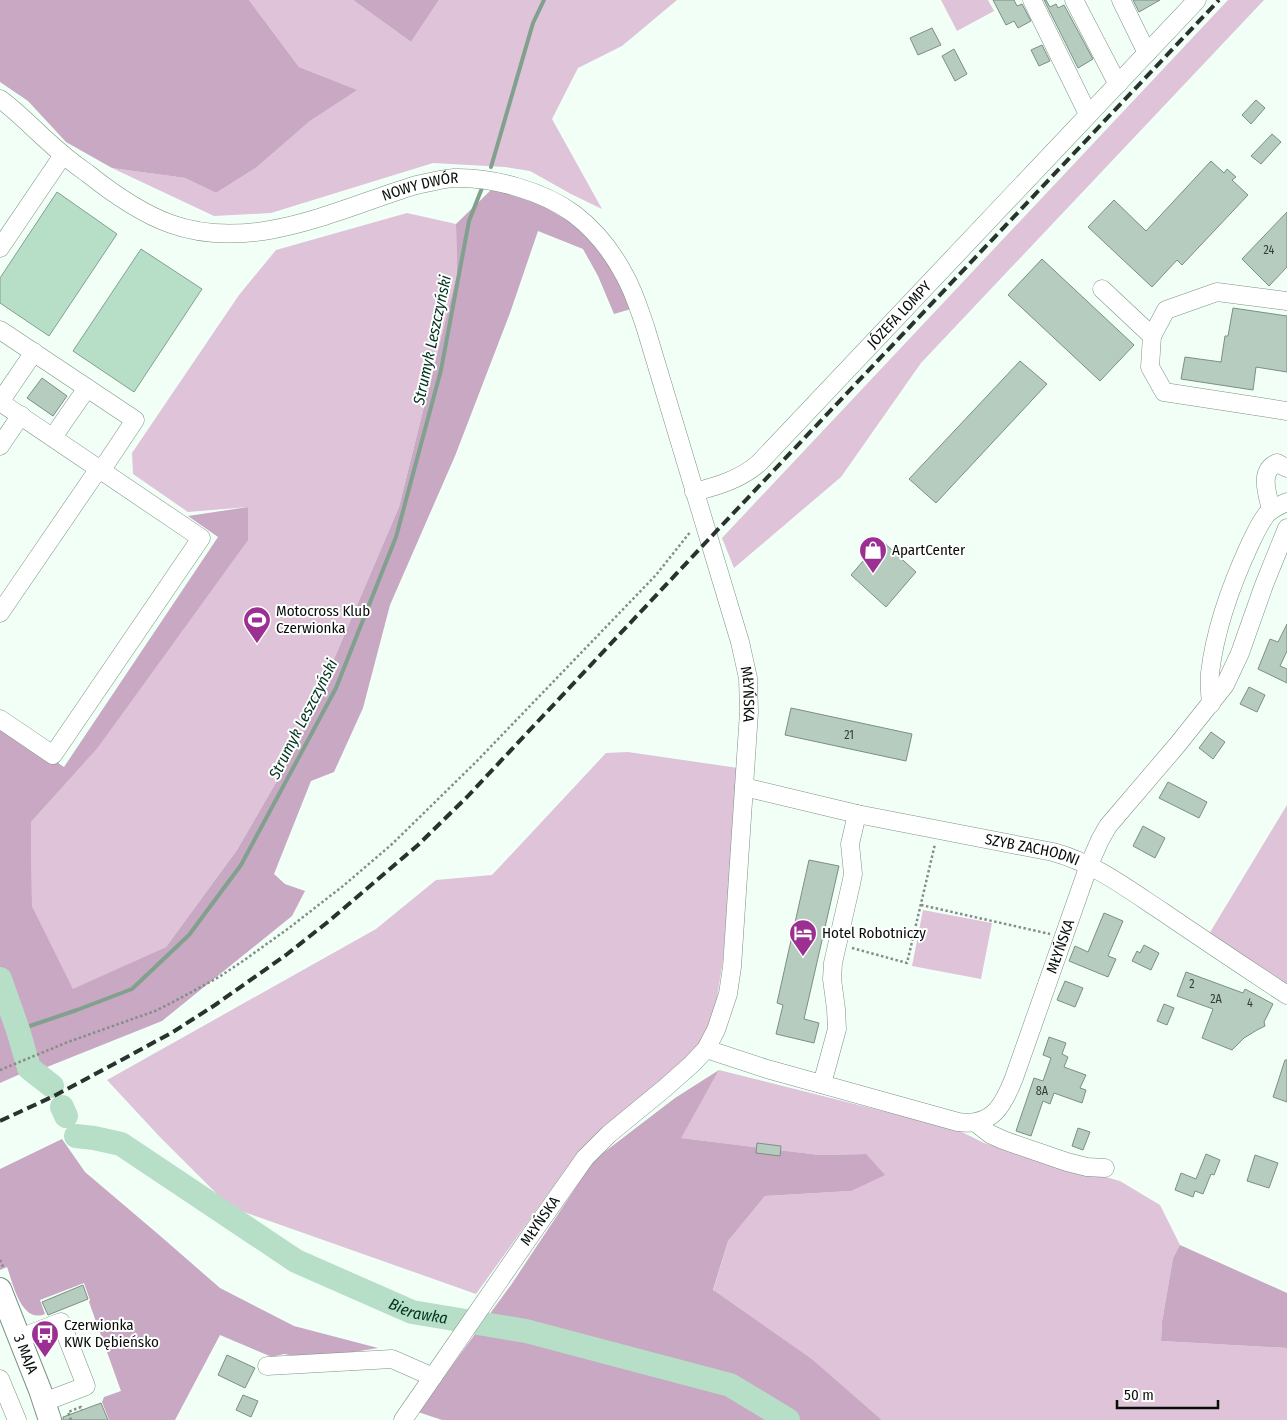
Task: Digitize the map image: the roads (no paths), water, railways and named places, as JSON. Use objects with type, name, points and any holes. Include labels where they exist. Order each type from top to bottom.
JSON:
[{"type":"main road","name":"3 MAJA","points":[[2,1279],[20,1338],[47,1411]]},
{"type":"street","points":[[1032,0],[1085,108],[1090,113]]},
{"type":"street","points":[[1074,0],[1114,77],[1119,83]]},
{"type":"street","points":[[1121,0],[1148,52]]},
{"type":"street","name":"JÓZEFA LOMPY","points":[[694,492],[720,485],[742,476],[759,463],[1197,0]]},
{"type":"street","name":"NOWY DWÓR","points":[[0,99],[63,155],[112,192],[148,214],[191,230],[239,234],[274,230],[413,186],[435,180],[454,178],[474,179],[522,188],[558,204],[574,214],[587,226],[610,252],[625,276],[639,307],[694,492]]},
{"type":"street","points":[[0,248],[63,155]]},
{"type":"street","points":[[1102,289],[1152,336]]},
{"type":"street","points":[[1287,301],[1217,292],[1166,310],[1152,336],[1150,367],[1164,392],[1287,411]]},
{"type":"street","points":[[0,330],[136,420],[107,462],[93,477],[0,614]]},
{"type":"street","points":[[0,719],[54,755],[202,538],[0,402],[34,352]]},
{"type":"street","points":[[53,437],[87,388]]},
{"type":"street","points":[[0,446],[21,415]]},
{"type":"street","points":[[1271,510],[1266,486],[1266,475],[1269,468],[1274,464],[1280,463],[1287,468]]},
{"type":"street","name":"MŁYŃSKA","points":[[404,1420],[488,1296],[590,1152],[615,1128],[680,1076],[706,1049],[720,1021],[730,984],[735,939],[749,712],[748,678],[744,655],[694,492]]},
{"type":"street","points":[[1211,704],[1210,674],[1214,650],[1225,609],[1244,558],[1262,522],[1271,510],[1287,502]]},
{"type":"street","name":"MŁYŃSKA","points":[[976,1123],[987,1119],[997,1110],[1008,1092],[1089,865],[1100,840],[1108,826],[1225,685],[1240,653],[1287,528]]},
{"type":"street","name":"SZYB ZACHODNI","points":[[744,787],[857,814],[1053,852],[1072,858],[1089,865],[1123,886],[1287,995]]},
{"type":"street","points":[[822,1084],[837,1029],[832,979],[833,963],[853,874],[850,844],[857,814]]},
{"type":"street","points":[[706,1049],[767,1069],[944,1119],[976,1123],[990,1134],[1003,1140],[1067,1162],[1087,1167],[1104,1168]]},
{"type":"street","points":[[20,1338],[61,1322],[86,1386],[47,1411]]},
{"type":"street","points":[[267,1366],[392,1359],[433,1377]]},
{"type":"street","points":[[0,1379],[17,1420]]},
{"type":"waterway","name":"Strumyk Leszczyński","points":[[491,167],[533,23],[544,0]]},
{"type":"waterway","name":"Strumyk Leszczyński","points":[[18,1030],[132,989],[189,935],[241,865],[336,688],[396,537],[441,370],[469,221],[482,188]]},
{"type":"waterway","name":"Bierawka","points":[[0,979],[29,1068],[52,1086]]},
{"type":"waterway","name":"Bierawka","points":[[62,1107],[66,1116]]},
{"type":"waterway","name":"Bierawka","points":[[76,1136],[121,1144],[296,1261],[412,1312],[526,1331],[730,1385],[788,1420]]},
{"type":"railway","points":[[0,1121],[54,1096],[114,1064],[173,1032],[215,1005],[286,955],[418,845],[467,797],[1219,0]]},
{"type":"place","name":"ApartCenter","points":[[873,574]]},
{"type":"place","name":"Motocross Klub Czerwionka","points":[[257,644]]},
{"type":"place","name":"Hotel Robotniczy","points":[[803,957]]},
{"type":"place","name":"Czerwionka KWK Dębieńsko","points":[[45,1358]]}]
